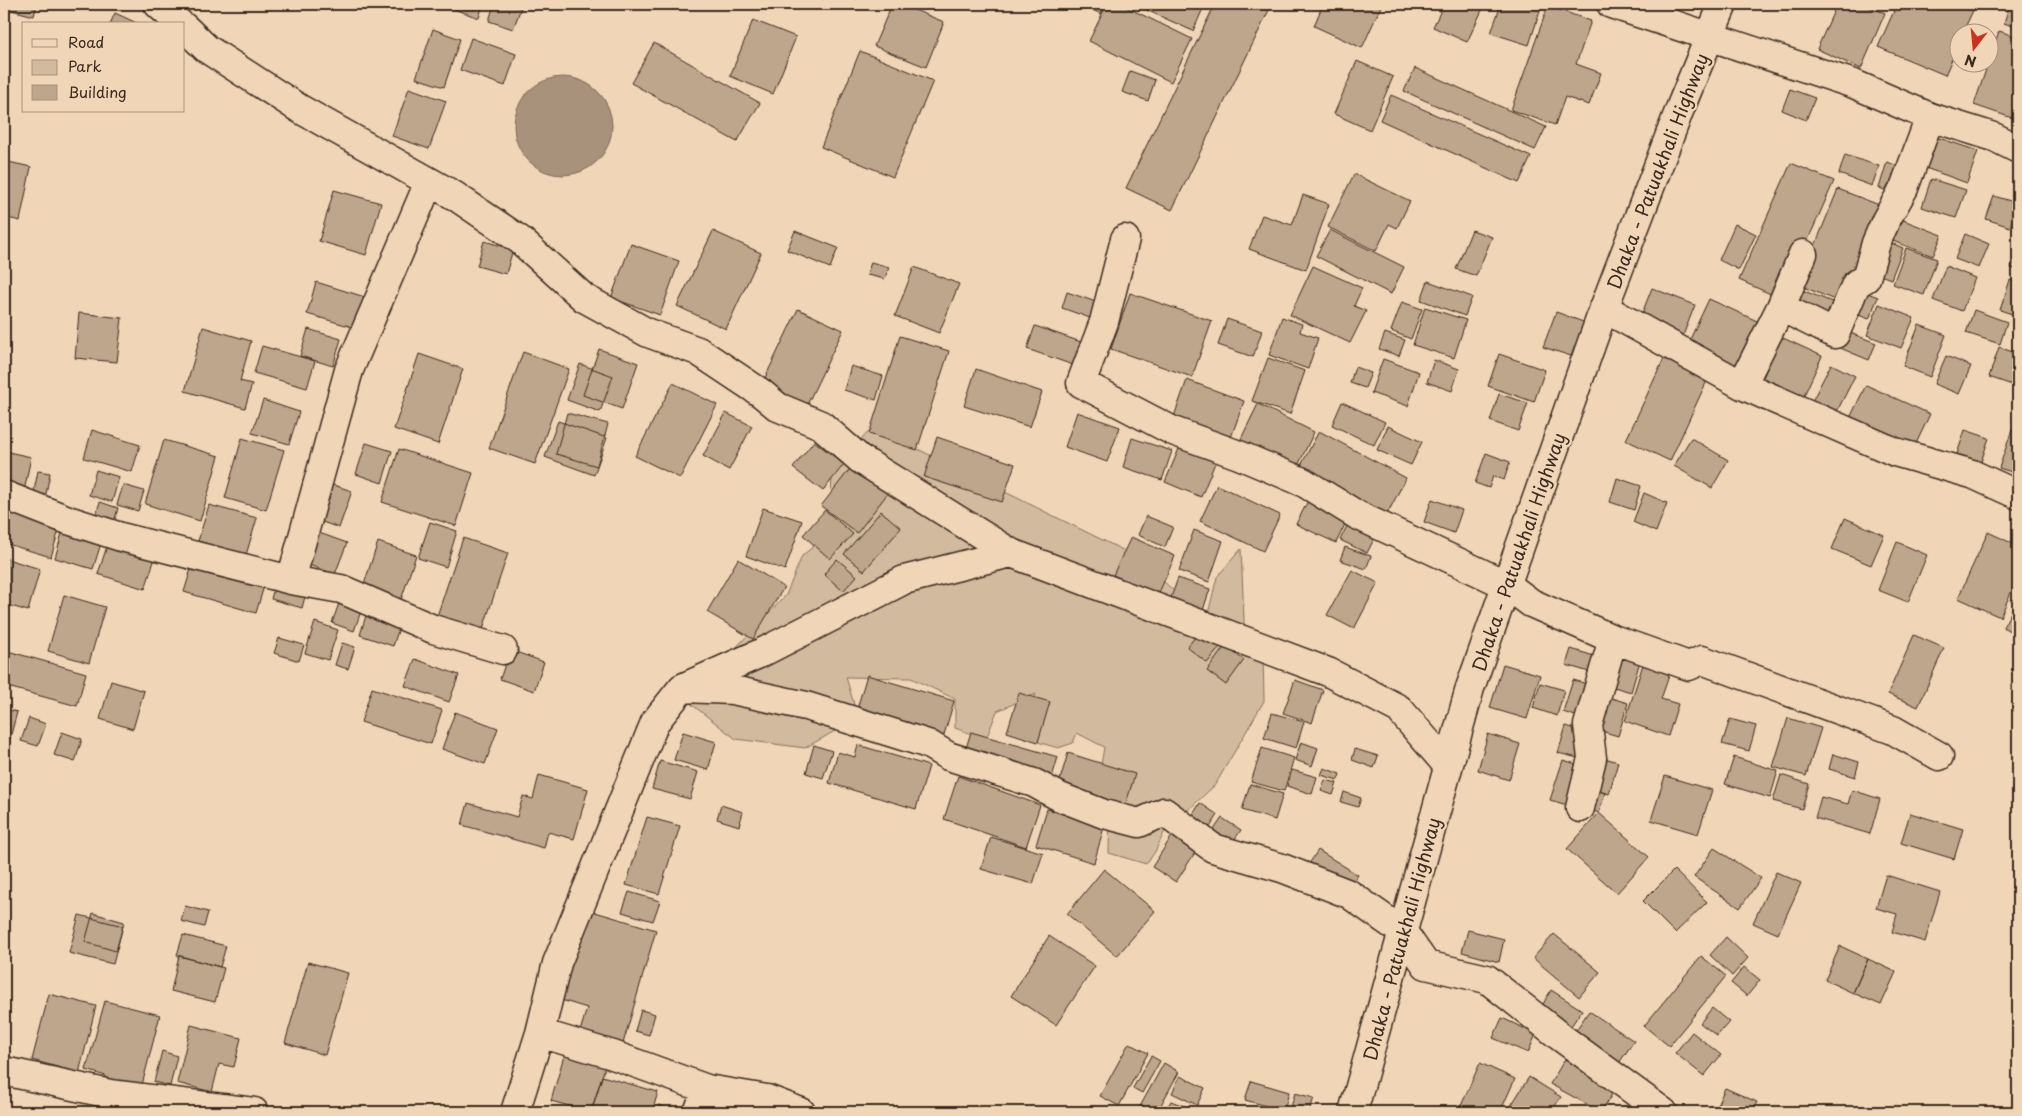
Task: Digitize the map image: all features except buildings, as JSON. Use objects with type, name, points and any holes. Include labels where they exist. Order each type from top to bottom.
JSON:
[{"type":"main road","points":[[158,4],[178,22]]},
{"type":"main road","points":[[1611,4],[1709,38],[1854,84],[1930,117],[1994,137],[2018,149]]},
{"type":"main road","name":"Dhaka - Patuakhali Highway","points":[[1353,1112],[1470,688],[1604,308],[1723,4]]},
{"type":"main road","points":[[185,28],[207,49],[300,109],[455,196],[520,240],[584,298],[648,332],[698,352],[761,393],[778,407],[821,425],[860,459],[1010,553],[1328,672],[1399,709],[1448,766]]},
{"type":"main road","points":[[1781,307],[1835,334],[1856,284],[1866,278],[1876,244],[1886,220],[1904,188],[1930,117]]},
{"type":"main road","points":[[292,580],[349,370],[429,182]]},
{"type":"main road","points":[[1125,239],[1104,322],[1082,383],[1174,431],[1304,482],[1357,515],[1507,585],[1531,603],[1613,639],[1689,666],[1702,660],[1893,730],[1939,756]]},
{"type":"main road","points":[[1742,385],[1781,307],[1803,254]]},
{"type":"main road","points":[[1604,308],[1742,385],[1896,452],[1972,474],[2018,495]]},
{"type":"main road","points":[[4,495],[68,520],[121,537],[292,580],[341,589],[433,629],[502,650]]},
{"type":"main road","points":[[515,1112],[540,1033],[557,964],[655,722],[682,688],[761,653],[904,580],[1010,553]]},
{"type":"main road","points":[[1580,808],[1592,758],[1588,725],[1613,639]]},
{"type":"main road","points":[[682,688],[733,690],[806,706],[928,744],[948,756],[1034,783],[1060,797],[1104,814],[1139,823],[1164,812],[1213,848],[1282,868],[1348,894],[1403,932],[1426,965],[1488,979],[1562,1038],[1663,1112]]},
{"type":"main road","points":[[540,1033],[613,1055],[702,1100],[767,1100],[801,1112]]},
{"type":"main road","points":[[4,1071],[110,1094],[254,1112]]},
{"type":"green space","points":[[873,427],[1137,557],[1186,602],[1208,614],[1217,577],[1241,549],[1245,643],[1263,650],[1264,701],[1215,785],[1186,812],[1167,826],[1155,852],[1146,864],[1109,853],[1110,805],[1101,765],[1104,747],[1077,733],[1073,743],[1058,748],[1038,742],[1024,717],[1036,694],[997,711],[986,739],[955,728],[955,699],[911,678],[846,677],[858,718],[805,748],[736,739],[686,700],[786,595],[802,556],[830,532],[832,471]]},
{"type":"shaded area","points":[[563,77],[582,80],[598,91],[609,107],[612,126],[609,145],[598,161],[582,172],[563,175],[544,172],[528,161],[517,145],[514,126],[517,107],[528,91],[544,80]]}]
